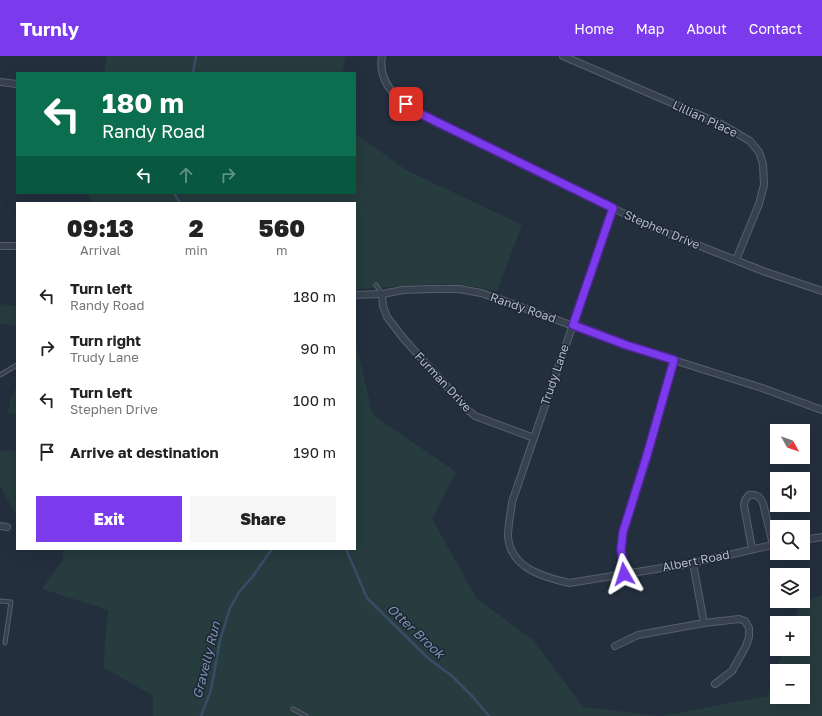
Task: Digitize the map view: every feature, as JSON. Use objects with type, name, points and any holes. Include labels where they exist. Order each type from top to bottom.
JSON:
[{"type":"street","name":"Lillian Place","points":[[563,56],[723,125],[750,141],[759,152],[763,164],[764,185],[759,204],[736,260]]},
{"type":"street","name":"Stephen Drive","points":[[381,58],[382,77],[388,88],[413,110],[652,227],[736,260],[822,291]]},
{"type":"street","points":[[0,82],[16,84]]},
{"type":"street","name":"Trudy Lane","points":[[510,545],[508,535],[512,502],[613,208]]},
{"type":"street","points":[[0,246],[16,246]]},
{"type":"street","name":"Randy Road","points":[[356,295],[382,294],[403,290],[459,289],[481,293],[626,345],[762,388],[822,410]]},
{"type":"street","name":"Furman Drive","points":[[382,294],[383,306],[387,317],[404,339],[468,410],[475,416],[534,438]]},
{"type":"street","points":[[624,574],[621,549],[623,532],[674,360]]},
{"type":"street","points":[[752,549],[744,505],[745,500],[749,495],[754,494],[760,497],[770,528]]},
{"type":"street","points":[[810,539],[822,537]]},
{"type":"street","name":"Albert Road","points":[[510,545],[511,550],[522,565],[533,572],[569,583],[693,563],[770,546]]},
{"type":"street","points":[[693,563],[704,623]]},
{"type":"street","points":[[615,646],[638,635],[704,623],[739,619],[745,622],[749,628],[749,637],[746,646],[732,671],[715,684]]},
{"type":"lane","points":[[376,285],[382,294]]},
{"type":"lane","points":[[0,375],[16,365]]},
{"type":"lane","points":[[0,601],[11,602],[5,643]]},
{"type":"lane","points":[[293,709],[306,716]]},
{"type":"green space","points":[[107,56],[345,56],[343,72],[104,72]]},
{"type":"green space","points":[[356,134],[406,170],[522,225],[497,291],[463,285],[441,284],[356,289],[356,202],[94,202],[87,194],[356,194]]},
{"type":"green space","points":[[0,304],[16,306],[16,326],[0,324]]},
{"type":"green space","points":[[356,343],[373,415],[456,472],[432,519],[477,599],[532,639],[583,707],[659,716],[153,716],[153,696],[103,667],[108,610],[42,589],[63,560],[63,550],[356,550]]},
{"type":"green space","points":[[16,387],[16,415],[8,413],[10,402]]},
{"type":"green space","points":[[11,450],[16,452],[16,513],[0,486],[0,451]]},
{"type":"green space","points":[[822,595],[822,716],[662,716],[767,696],[770,688],[770,704],[810,704],[810,664],[779,664],[781,656],[810,656],[810,616],[796,616],[799,608],[810,608],[810,599]]},
{"type":"waterway","name":"Otter Brook","points":[[193,72],[196,56]]},
{"type":"waterway","name":"Otter Brook","points":[[175,194],[179,202]]},
{"type":"waterway","name":"Gravelly Run","points":[[201,716],[211,690],[220,640],[230,608],[239,592],[253,576],[271,550]]},
{"type":"waterway","name":"Otter Brook","points":[[346,550],[367,598],[429,659],[452,676],[489,716]]},
{"type":"route","points":[[406,104],[413,110],[613,208],[573,325],[626,345],[674,360],[623,532],[621,549],[624,574]]}]
